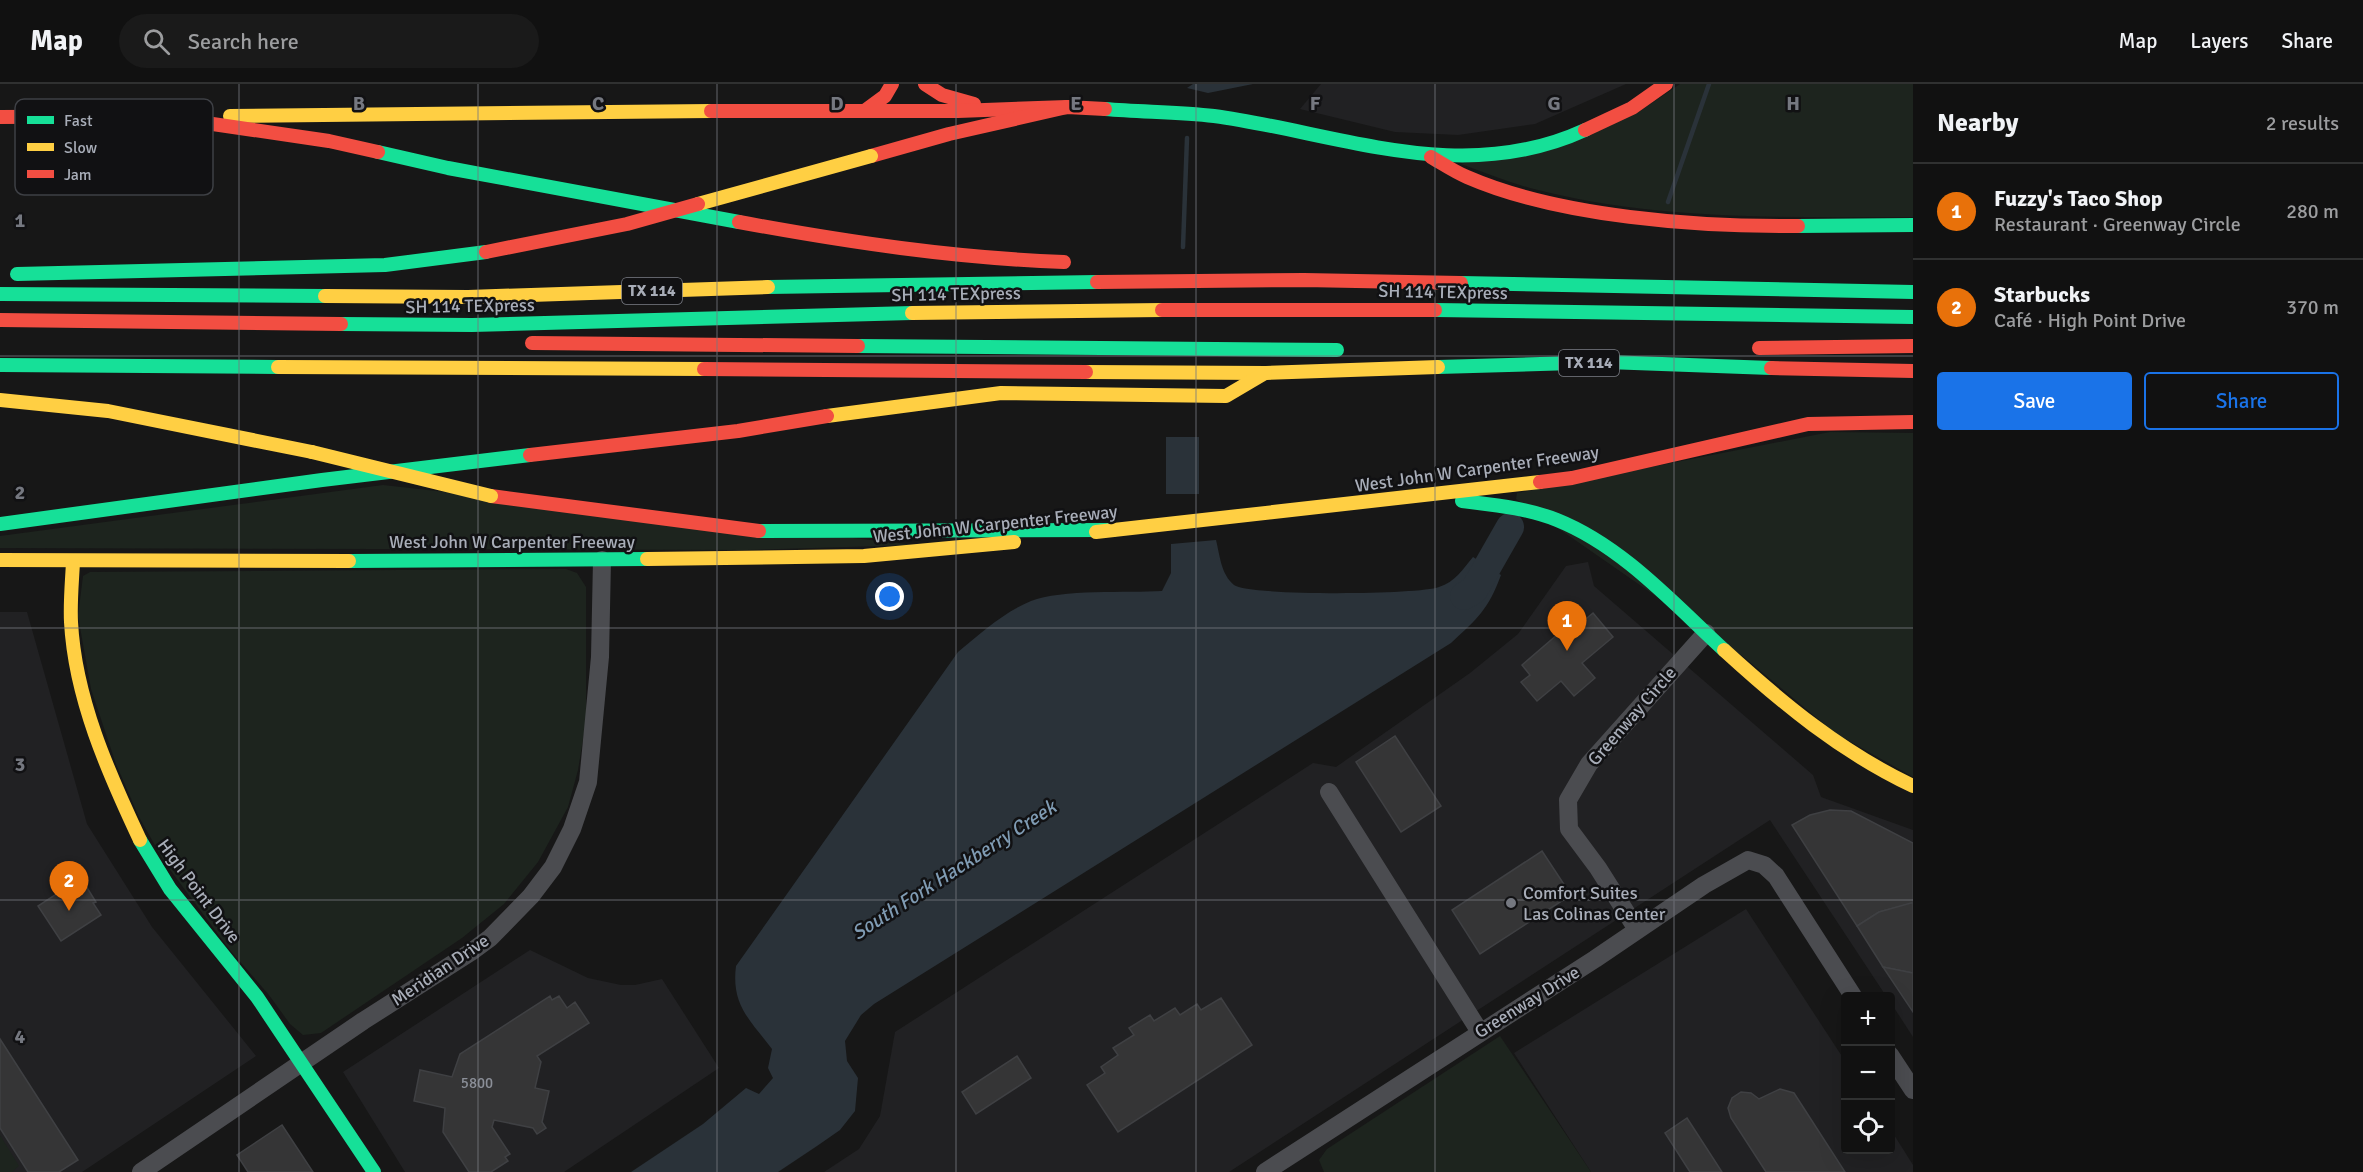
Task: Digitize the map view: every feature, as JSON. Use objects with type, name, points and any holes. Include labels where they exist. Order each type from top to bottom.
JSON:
[{"type":"main road","points":[[866,110],[885,96],[892,84]]},
{"type":"main road","points":[[925,84],[930,90],[955,100],[1000,109]]},
{"type":"main road","points":[[213,117],[1067,107],[1234,119],[1333,141],[1428,155],[1487,154],[1552,142],[1591,129],[1618,115],[1666,84]]},
{"type":"main road","points":[[0,275],[385,265],[486,252],[627,224],[949,134],[1067,107]]},
{"type":"main road","points":[[213,124],[329,141],[448,168],[836,240],[990,259],[1079,262]]},
{"type":"main road","points":[[1428,155],[1467,177],[1536,200],[1621,215],[1736,227],[1913,225]]},
{"type":"main road","points":[[1266,267],[1304,280]]},
{"type":"main road","name":"TX 114","points":[[0,294],[468,297],[862,284],[1304,280],[1913,292]]},
{"type":"main road","name":"SH 114 TEXpress","points":[[0,320],[472,326],[773,315],[1327,308],[1913,317]]},
{"type":"main road","name":"SH 114 TEXpress","points":[[512,343],[1352,350]]},
{"type":"main road","points":[[1745,348],[1913,346]]},
{"type":"main road","points":[[1506,351],[1649,349]]},
{"type":"main road","name":"TX 114","points":[[0,364],[1266,373],[1606,362],[1861,372],[1913,370]]},
{"type":"main road","points":[[0,524],[321,480],[738,431],[812,418],[1001,393],[1226,396],[1266,373]]},
{"type":"main road","points":[[0,400],[108,411],[312,452],[491,496],[765,532],[1113,530]]},
{"type":"main road","name":"West John W Carpenter Freeway","points":[[0,560],[73,562],[602,560],[864,556],[959,549],[1433,496],[1572,478],[1808,424],[1913,422]]},
{"type":"main road","points":[[1433,496],[1505,506],[1557,521],[1589,538],[1635,569],[1809,723],[1857,756],[1913,786]]},
{"type":"main road","name":"High Point Drive","points":[[73,562],[71,622],[79,677],[108,772],[144,849],[170,889],[257,997],[374,1172]]},
{"type":"street","name":"Meridian Drive","points":[[141,1172],[490,938],[531,896],[553,867],[572,829],[588,782],[600,657],[602,560]]},
{"type":"street","name":"Greenway Circle","points":[[1636,928],[1569,829],[1568,800],[1588,764],[1706,633]]},
{"type":"street","points":[[1329,792],[1480,1032]]},
{"type":"street","name":"Greenway Drive","points":[[1265,1172],[1595,959],[1636,928],[1748,860],[1764,865],[1776,876],[1850,992]]},
{"type":"street","points":[[1895,1063],[1913,1090]]},
{"type":"shaded area","points":[[1321,84],[1626,84],[1535,124],[1458,135],[1395,132],[1300,109]]},
{"type":"shaded area","points":[[1680,84],[1913,84],[1913,217],[1769,217],[1672,212],[1577,199],[1530,188],[1461,164],[1637,113]]},
{"type":"shaded area","points":[[1830,432],[1913,433],[1913,777],[1835,733],[1745,658],[1516,499],[1517,493]]},
{"type":"shaded area","points":[[383,485],[915,545],[747,550],[0,548],[0,536]]},
{"type":"shaded area","points":[[1588,562],[1594,586],[1813,775],[1821,797],[1913,830],[1913,1037],[1895,1009],[1895,992],[1883,992],[1770,820],[1229,1172],[824,1172],[859,1149],[880,1116],[895,1032],[1313,763],[1336,767],[1470,673],[1518,634],[1566,566]]},
{"type":"shaded area","points":[[566,569],[577,573],[586,587],[586,721],[578,770],[568,807],[538,862],[504,904],[462,938],[321,1033],[303,1035],[290,1024],[269,995],[229,949],[165,863],[139,817],[116,764],[91,689],[78,616],[83,576],[90,572]]},
{"type":"shaded area","points":[[0,612],[27,612],[87,824],[152,927],[256,1056],[82,1172],[0,1172]]},
{"type":"shaded area","points":[[1746,909],[1841,1055],[1841,1154],[1895,1154],[1895,1136],[1913,1165],[1913,1172],[1591,1172],[1514,1053]]},
{"type":"shaded area","points":[[530,950],[588,978],[621,985],[635,985],[662,979],[719,1068],[564,1172],[405,1172],[343,1072]]},
{"type":"shaded area","points":[[1500,1036],[1591,1172],[1324,1172],[1319,1160],[1327,1149]]},
{"type":"shaded area","points":[[0,1135],[19,1166],[12,1172],[0,1172]]},
{"type":"water","points":[[1193,84],[1253,84],[1208,93],[1187,88]]},
{"type":"water","points":[[1166,437],[1199,437],[1199,494],[1166,494]]},
{"type":"water","points":[[1216,540],[1226,576],[1234,585],[1246,589],[1299,593],[1425,590],[1450,582],[1473,557],[1501,575],[1492,597],[1481,613],[1451,643],[874,1004],[861,1015],[845,1041],[847,1061],[858,1078],[855,1111],[840,1130],[817,1146],[778,1172],[631,1172],[703,1124],[746,1088],[759,1094],[773,1078],[768,1068],[772,1049],[739,1002],[735,980],[736,966],[958,652],[1002,617],[1031,601],[1044,597],[1077,593],[1162,591],[1171,573],[1171,544]]},
{"type":"building","points":[[1593,613],[1613,637],[1582,663],[1595,678],[1574,696],[1561,681],[1537,701],[1521,682],[1530,675],[1522,665],[1558,634],[1562,639]]},
{"type":"building","points":[[1395,736],[1441,806],[1401,832],[1356,762]]},
{"type":"building","points":[[1830,810],[1851,811],[1913,843],[1913,903],[1879,912],[1857,926],[1792,825],[1810,815]]},
{"type":"building","name":"Comfort Suites Las Colinas Center","points":[[1542,851],[1571,895],[1480,954],[1452,910]]},
{"type":"building","points":[[81,878],[101,915],[61,941],[38,906]]},
{"type":"building","points":[[1913,903],[1913,973],[1883,967],[1857,926],[1879,912]]},
{"type":"building","points":[[1883,967],[1913,973],[1913,1012]]},
{"type":"building","points":[[550,996],[552,1000],[559,996],[567,1008],[575,1002],[589,1023],[537,1056],[541,1062],[535,1088],[549,1091],[542,1122],[546,1128],[537,1134],[533,1128],[494,1120],[492,1127],[510,1154],[505,1157],[508,1161],[491,1172],[469,1172],[443,1132],[445,1108],[414,1101],[420,1070],[452,1077],[460,1054]]},
{"type":"building","points":[[1221,998],[1252,1045],[1118,1132],[1087,1085],[1105,1073],[1101,1067],[1118,1055],[1113,1048],[1134,1035],[1129,1028],[1150,1015],[1154,1021],[1175,1008],[1180,1015],[1197,1004],[1201,1010]]},
{"type":"building","points":[[0,1039],[78,1160],[59,1172],[28,1172],[0,1128]]},
{"type":"building","points":[[1017,1056],[1031,1078],[976,1114],[962,1092]]},
{"type":"building","points":[[1780,1089],[1794,1093],[1845,1172],[1766,1172],[1731,1118],[1728,1108],[1732,1098],[1741,1092],[1751,1093],[1759,1099]]},
{"type":"building","points":[[1687,1118],[1722,1172],[1690,1172],[1665,1133]]},
{"type":"building","points":[[282,1125],[313,1172],[248,1172],[237,1155]]},
{"type":"waterway","name":"South Fork Hackberry Creek","points":[[1668,202],[1709,84]]},
{"type":"waterway","name":"South Fork Hackberry Creek","points":[[1183,247],[1187,138]]},
{"type":"waterway","name":"South Fork Hackberry Creek","points":[[1464,596],[1474,590],[1510,527]]},
{"type":"traffic: fast","points":[[1105,109],[1214,116],[1400,151],[1446,155],[1492,154],[1539,146],[1585,130]]},
{"type":"traffic: fast","points":[[378,152],[448,168],[739,222]]},
{"type":"traffic: fast","points":[[1798,226],[1913,225]]},
{"type":"traffic: fast","points":[[17,274],[385,265],[486,252]]},
{"type":"traffic: fast","points":[[768,287],[1097,282]]},
{"type":"traffic: fast","points":[[1461,283],[1913,292]]},
{"type":"traffic: fast","points":[[0,294],[325,296]]},
{"type":"traffic: fast","points":[[1435,310],[1913,317]]},
{"type":"traffic: fast","points":[[341,324],[472,325],[912,313]]},
{"type":"traffic: fast","points":[[858,346],[1337,350]]},
{"type":"traffic: fast","points":[[1438,367],[1607,362],[1771,368]]},
{"type":"traffic: fast","points":[[0,365],[278,367]]},
{"type":"traffic: fast","points":[[0,524],[322,480],[530,455]]},
{"type":"traffic: fast","points":[[1462,501],[1534,513],[1581,531],[1646,577],[1724,650]]},
{"type":"traffic: fast","points":[[759,531],[1113,530]]},
{"type":"traffic: fast","points":[[349,561],[647,559]]},
{"type":"traffic: fast","points":[[140,840],[170,889],[257,997],[374,1172]]},
{"type":"traffic: slow","points":[[230,116],[711,111]]},
{"type":"traffic: slow","points":[[698,204],[871,156]]},
{"type":"traffic: slow","points":[[325,296],[468,297],[768,287]]},
{"type":"traffic: slow","points":[[912,313],[1162,310]]},
{"type":"traffic: slow","points":[[278,367],[704,369]]},
{"type":"traffic: slow","points":[[1086,372],[1266,373],[1438,367]]},
{"type":"traffic: slow","points":[[827,416],[1001,393],[1226,396],[1265,373]]},
{"type":"traffic: slow","points":[[0,400],[108,411],[312,452]]},
{"type":"traffic: slow","points":[[312,452],[491,496]]},
{"type":"traffic: slow","points":[[1096,532],[1540,482]]},
{"type":"traffic: slow","points":[[647,559],[864,556],[1014,542]]},
{"type":"traffic: slow","points":[[0,560],[349,561]]},
{"type":"traffic: slow","points":[[73,562],[71,622],[79,679],[105,761],[140,840]]},
{"type":"traffic: slow","points":[[1724,650],[1813,725],[1861,758],[1913,786]]},
{"type":"traffic: jam","points":[[866,110],[885,96],[892,84]]},
{"type":"traffic: jam","points":[[925,84],[942,95],[974,104]]},
{"type":"traffic: jam","points":[[1585,130],[1632,108],[1666,84]]},
{"type":"traffic: jam","points":[[711,111],[958,111],[1067,107],[1105,109]]},
{"type":"traffic: jam","points":[[871,156],[949,134],[1067,107]]},
{"type":"traffic: jam","points":[[0,117],[15,117]]},
{"type":"traffic: jam","points":[[213,124],[329,141],[378,152]]},
{"type":"traffic: jam","points":[[1431,157],[1462,175],[1504,191],[1543,202],[1630,217],[1717,224],[1798,226]]},
{"type":"traffic: jam","points":[[486,252],[627,224],[698,204]]},
{"type":"traffic: jam","points":[[739,222],[901,248],[982,257],[1064,262]]},
{"type":"traffic: jam","points":[[1097,282],[1304,280],[1461,283]]},
{"type":"traffic: jam","points":[[1162,310],[1435,310]]},
{"type":"traffic: jam","points":[[0,320],[341,324]]},
{"type":"traffic: jam","points":[[532,343],[858,346]]},
{"type":"traffic: jam","points":[[1759,348],[1913,346]]},
{"type":"traffic: jam","points":[[1771,368],[1913,371]]},
{"type":"traffic: jam","points":[[704,369],[1086,372]]},
{"type":"traffic: jam","points":[[530,455],[738,431],[827,416]]},
{"type":"traffic: jam","points":[[1540,482],[1572,478],[1808,424],[1913,422]]},
{"type":"traffic: jam","points":[[491,496],[759,531]]},
{"type":"place","name":"Fuzzy's Taco Shop","points":[[1567,651]]},
{"type":"place","name":"Comfort Suites Las Colinas Center","points":[[1511,903]]},
{"type":"place","name":"Starbucks","points":[[69,911]]}]
